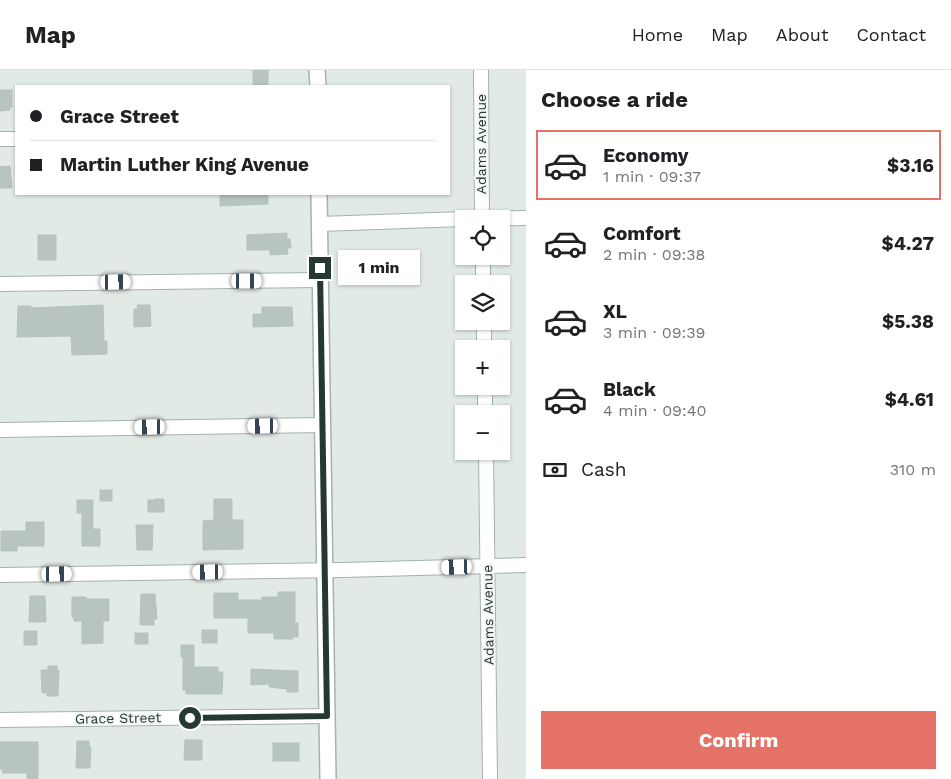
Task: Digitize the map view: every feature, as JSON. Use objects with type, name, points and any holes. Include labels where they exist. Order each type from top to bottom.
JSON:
[{"type":"street","points":[[317,70],[318,85]]},
{"type":"street","name":"Adams Avenue","points":[[481,70],[482,210]]},
{"type":"street","points":[[0,139],[15,139]]},
{"type":"street","points":[[319,195],[328,779]]},
{"type":"street","points":[[510,218],[526,218]]},
{"type":"street","points":[[320,224],[455,219]]},
{"type":"street","points":[[0,284],[320,280]]},
{"type":"street","points":[[0,430],[323,425]]},
{"type":"street","name":"Adams Avenue","points":[[486,460],[490,779]]},
{"type":"street","points":[[0,575],[526,565]]},
{"type":"street","name":"Grace Street","points":[[0,720],[327,716]]},
{"type":"building","points":[[253,70],[268,70],[268,85],[253,85]]},
{"type":"building","points":[[0,90],[12,90],[12,107],[10,107],[10,110],[0,111]]},
{"type":"building","points":[[10,166],[12,188],[0,188],[0,167]]},
{"type":"building","points":[[220,195],[268,195],[268,204],[220,206]]},
{"type":"building","points":[[287,233],[287,239],[290,239],[291,248],[287,248],[288,254],[270,255],[270,250],[247,250],[247,235]]},
{"type":"building","points":[[38,235],[56,235],[56,260],[38,260]]},
{"type":"building","points":[[103,305],[104,341],[107,341],[107,354],[72,355],[71,336],[17,337],[18,306],[31,306],[31,308]]},
{"type":"building","points":[[137,305],[150,305],[151,326],[134,327],[134,309],[138,309]]},
{"type":"building","points":[[262,307],[292,307],[293,326],[253,327],[253,314],[262,314]]},
{"type":"building","points":[[100,490],[112,490],[112,501],[100,501]]},
{"type":"building","points":[[164,499],[164,512],[148,512],[148,500]]},
{"type":"building","points":[[214,499],[232,499],[232,520],[243,520],[243,549],[203,550],[203,521],[214,520]]},
{"type":"building","points":[[77,500],[93,500],[93,529],[100,529],[100,546],[82,546],[82,513],[77,513]]},
{"type":"building","points":[[26,522],[44,522],[44,546],[17,546],[17,551],[1,551],[1,531],[26,531]]},
{"type":"building","points":[[136,525],[153,525],[152,550],[137,550]]},
{"type":"building","points":[[278,592],[295,592],[295,623],[298,623],[298,637],[293,637],[293,639],[274,639],[274,633],[248,633],[248,618],[214,618],[214,593],[238,593],[238,600],[262,600],[262,597],[278,597]]},
{"type":"building","points":[[141,594],[155,594],[157,619],[154,619],[154,625],[140,625]]},
{"type":"building","points":[[30,596],[45,596],[46,622],[29,622]]},
{"type":"building","points":[[72,597],[109,599],[109,621],[103,621],[103,643],[82,644],[82,621],[74,621],[74,617],[72,617]]},
{"type":"building","points":[[202,630],[217,630],[217,643],[202,643]]},
{"type":"building","points":[[24,631],[37,631],[37,645],[24,645]]},
{"type":"building","points":[[135,633],[148,633],[148,644],[135,644]]},
{"type":"building","points":[[181,645],[194,645],[194,667],[218,667],[218,672],[223,672],[222,694],[186,694],[186,690],[183,690]]},
{"type":"building","points":[[48,666],[57,666],[57,670],[59,670],[58,696],[47,696],[47,693],[42,693],[41,670],[48,670]]},
{"type":"building","points":[[251,669],[298,671],[298,692],[287,692],[287,689],[269,687],[269,684],[251,685]]},
{"type":"building","points":[[185,740],[202,740],[202,760],[184,760]]},
{"type":"building","points":[[77,741],[89,741],[91,748],[90,768],[76,768]]},
{"type":"building","points":[[0,742],[38,742],[38,779],[27,779],[27,773],[3,773],[2,769],[0,769]]},
{"type":"building","points":[[273,743],[299,743],[299,761],[273,761]]},
{"type":"route","points":[[190,718],[327,716],[320,268]]}]
